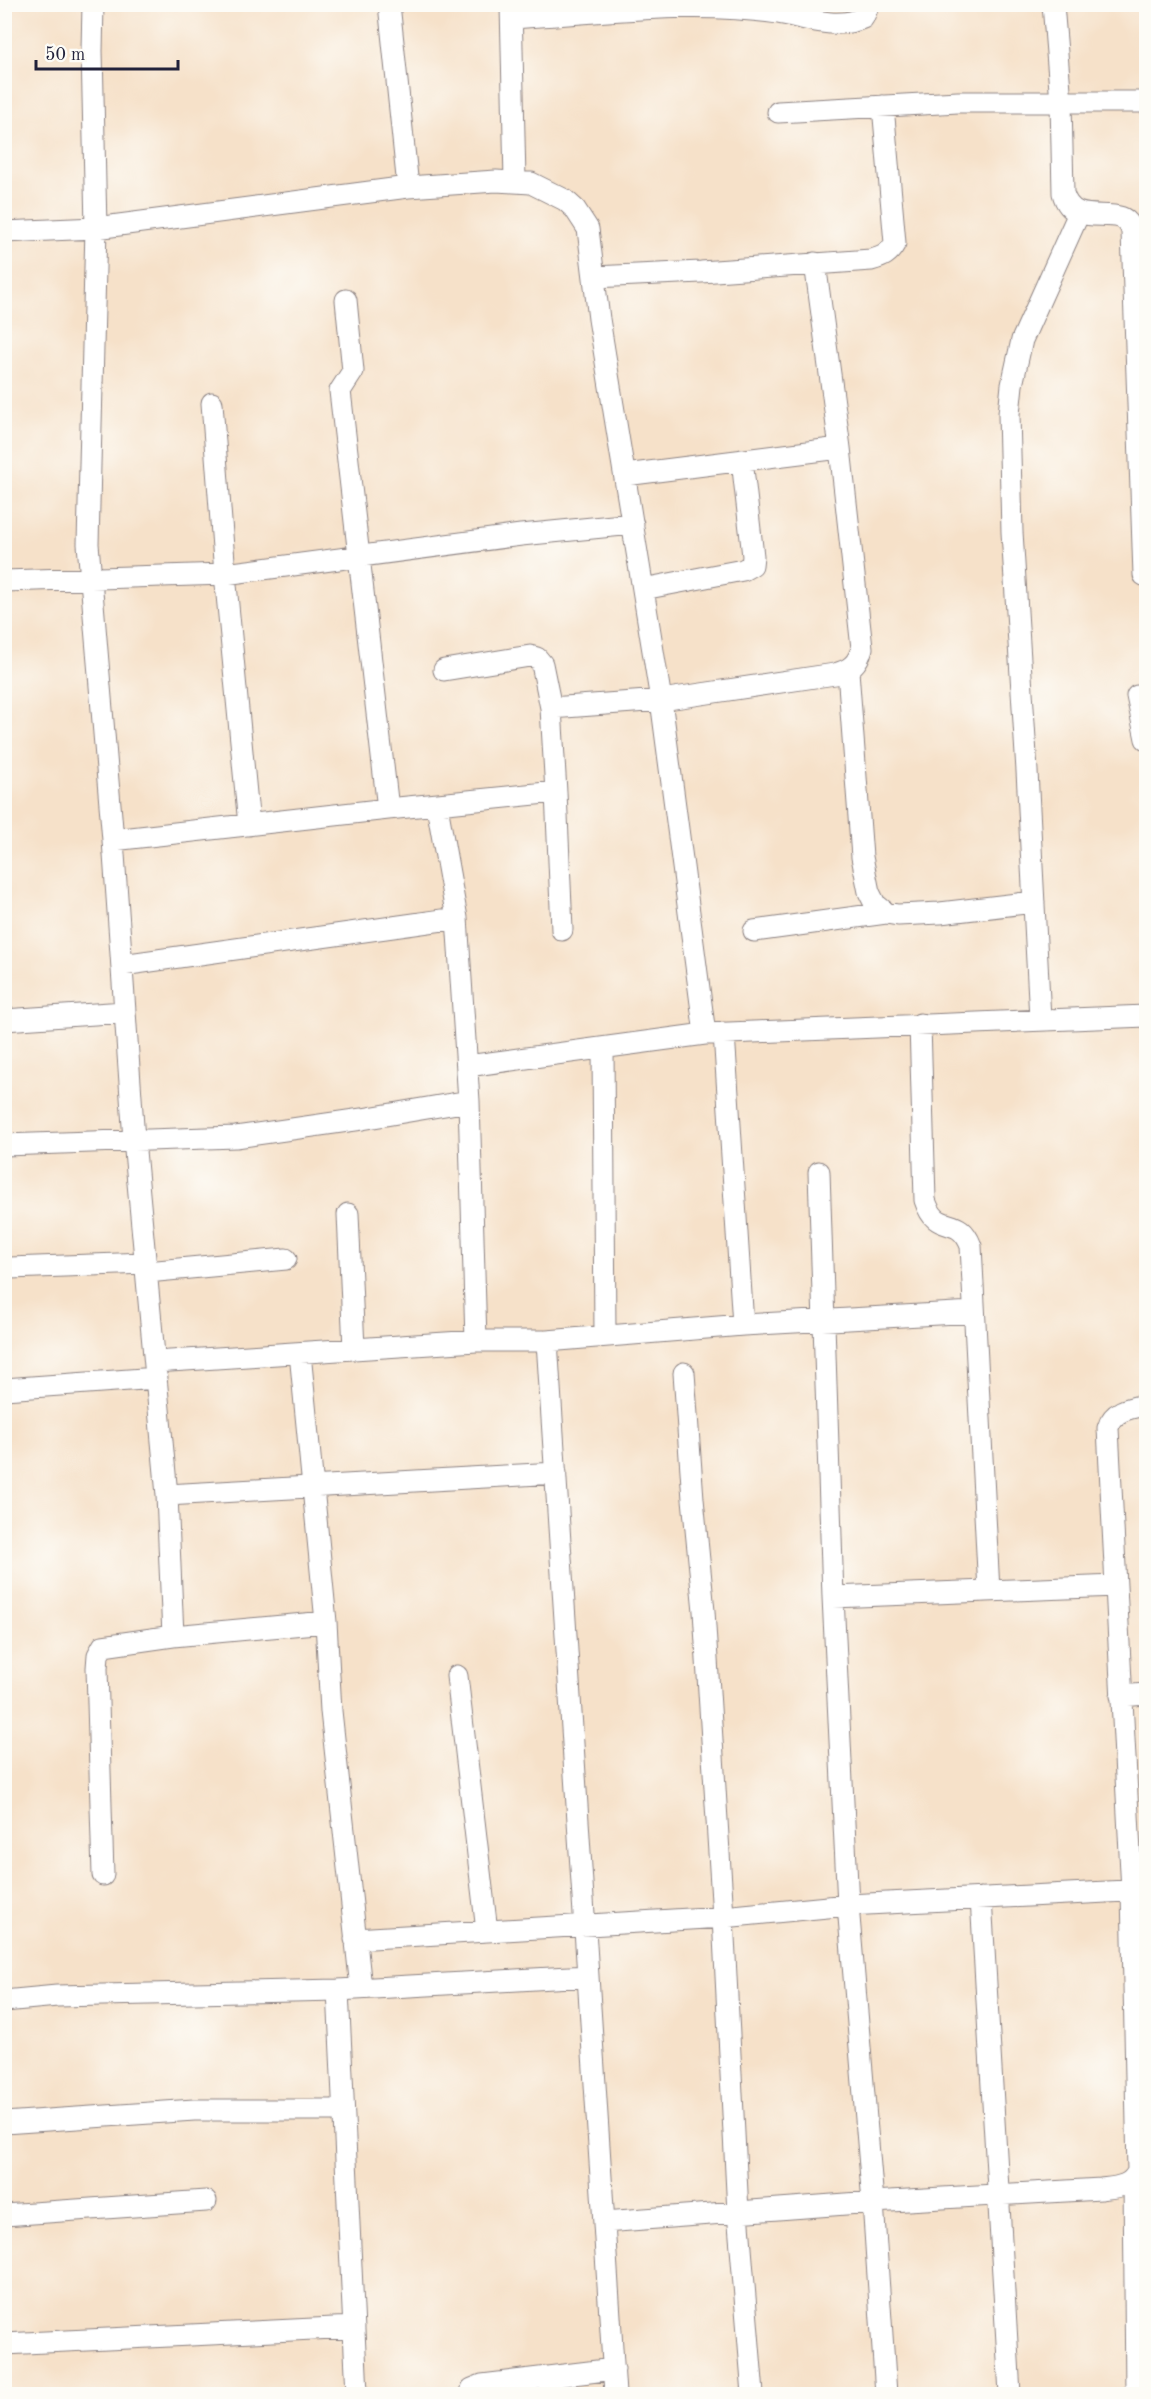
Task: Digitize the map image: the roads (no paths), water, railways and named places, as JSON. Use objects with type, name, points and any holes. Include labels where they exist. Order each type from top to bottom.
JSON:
[{"type":"street","points":[[93,4],[96,228],[88,524],[90,579],[113,840],[134,1140],[167,1495],[173,1636]]},
{"type":"street","points":[[389,4],[408,187]]},
{"type":"street","points":[[515,181],[512,11],[668,8],[780,9],[806,20],[843,23],[863,18],[869,4]]},
{"type":"street","points":[[1053,4],[1061,102],[1065,202],[1071,210],[1079,213],[1117,216],[1131,224],[1144,575]]},
{"type":"street","points":[[778,112],[958,102],[1146,102]]},
{"type":"street","points":[[594,277],[701,273],[872,260],[890,252],[895,243],[883,105]]},
{"type":"street","points":[[4,232],[96,228],[408,187],[515,181],[531,183],[575,208],[588,229],[625,476],[715,1034],[743,1325]]},
{"type":"street","points":[[1040,1019],[1012,532],[1009,414],[1012,385],[1022,340],[1079,213]]},
{"type":"street","points":[[551,708],[661,700],[848,671],[859,659],[862,648],[840,448],[815,263]]},
{"type":"street","points":[[346,300],[353,371],[340,391],[388,809]]},
{"type":"street","points":[[212,403],[225,574],[249,825]]},
{"type":"street","points":[[625,476],[840,448]]},
{"type":"street","points":[[643,589],[743,570],[752,565],[753,556],[742,460]]},
{"type":"street","points":[[4,581],[225,574],[521,535],[633,524]]},
{"type":"street","points":[[444,670],[530,656],[537,658],[542,664],[551,708],[562,930]]},
{"type":"street","points":[[848,671],[862,857],[869,892],[875,904],[886,913]]},
{"type":"street","points":[[1137,696],[1146,739]]},
{"type":"street","points":[[113,840],[556,792]]},
{"type":"street","points":[[437,806],[457,918],[469,1101],[476,1341]]},
{"type":"street","points":[[754,931],[886,913],[898,915],[940,913],[1034,902]]},
{"type":"street","points":[[122,965],[457,918]]},
{"type":"street","points":[[4,1020],[125,1012]]},
{"type":"street","points":[[466,1066],[715,1034],[1040,1019],[1146,1017]]},
{"type":"street","points":[[920,1024],[925,1200],[933,1218],[941,1224],[961,1229],[971,1246],[989,1591]]},
{"type":"street","points":[[603,1048],[605,1336]]},
{"type":"street","points":[[4,1145],[236,1137],[469,1101]]},
{"type":"street","points":[[819,1172],[833,1597],[848,1905],[873,2202],[886,2394]]},
{"type":"street","points":[[348,1214],[354,1349]]},
{"type":"street","points":[[10,1268],[146,1267],[286,1259]]},
{"type":"street","points":[[4,1389],[300,1353],[476,1341],[548,1341],[743,1325],[974,1312]]},
{"type":"street","points":[[548,1341],[615,2394]]},
{"type":"street","points":[[300,1353],[326,1622],[331,1712],[361,1988]]},
{"type":"street","points":[[684,1373],[704,1611],[738,2212],[753,2394]]},
{"type":"street","points":[[1136,2394],[1134,2179],[1138,2171],[1139,2158],[1139,1891],[1122,1696],[1108,1428],[1110,1420],[1118,1413],[1146,1405]]},
{"type":"street","points":[[167,1495],[556,1473]]},
{"type":"street","points":[[833,1597],[1116,1586]]},
{"type":"street","points":[[103,1875],[98,1655],[103,1646],[173,1636],[326,1622]]},
{"type":"street","points":[[456,1676],[487,1931]]},
{"type":"street","points":[[1122,1696],[1146,1694]]},
{"type":"street","points":[[355,1939],[723,1917],[848,1905],[1139,1891]]},
{"type":"street","points":[[981,1898],[1010,2394]]},
{"type":"street","points":[[4,2001],[57,1996],[338,1990],[588,1976]]},
{"type":"street","points":[[338,1990],[357,2394]]},
{"type":"street","points":[[4,2123],[194,2110],[342,2110]]},
{"type":"street","points":[[604,2222],[873,2202],[1101,2189],[1123,2186],[1134,2179]]},
{"type":"street","points":[[4,2215],[207,2201]]},
{"type":"street","points":[[4,2344],[354,2327]]},
{"type":"street","points":[[471,2394],[472,2389],[482,2385],[614,2369]]}]
